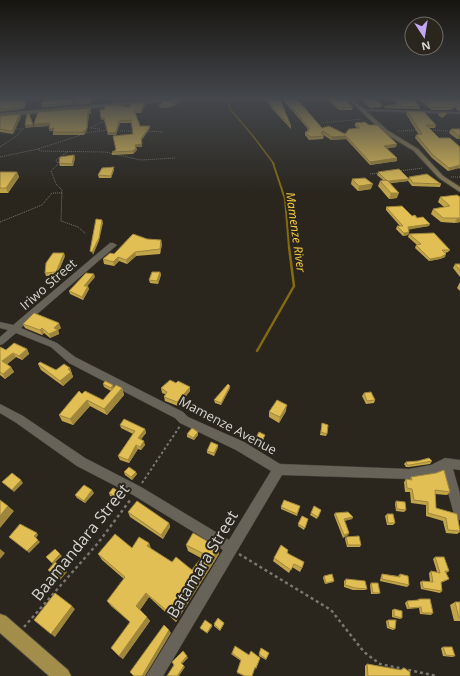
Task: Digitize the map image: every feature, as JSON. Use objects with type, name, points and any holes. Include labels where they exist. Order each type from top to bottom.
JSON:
[{"type":"main road","points":[[0,622],[62,676]]},
{"type":"street","points":[[385,131],[416,150],[431,167],[460,190]]},
{"type":"street","name":"Iriwo Street","points":[[0,342],[113,245]]},
{"type":"street","name":"Mamenze Avenue","points":[[0,325],[54,345],[72,360],[179,415],[184,420],[240,446],[279,469],[410,474],[433,470],[445,463]]},
{"type":"street","points":[[0,408],[19,419],[81,462],[137,491],[231,548]]},
{"type":"street","points":[[460,465],[445,463],[460,514]]},
{"type":"street","name":"Batamara Street","points":[[154,676],[279,469]]},
{"type":"path","points":[[0,147],[18,136],[21,131]]},
{"type":"path","points":[[0,157],[38,149],[86,133],[99,131]]},
{"type":"path","points":[[119,131],[163,132]]},
{"type":"path","points":[[385,131],[400,131]]},
{"type":"path","points":[[441,131],[453,131]]},
{"type":"path","points":[[38,149],[40,151],[105,152],[141,160],[175,158]]},
{"type":"path","points":[[67,152],[56,160],[58,164],[51,171],[56,184],[62,190],[61,221],[78,227],[86,234]]},
{"type":"path","points":[[393,171],[431,167]]},
{"type":"path","points":[[370,174],[385,172]]},
{"type":"path","points":[[0,222],[42,205],[52,193],[62,193]]},
{"type":"path","name":"Baamandara Street","points":[[16,636],[98,543],[137,491],[184,420]]},
{"type":"path","points":[[231,548],[331,610],[364,652],[380,664],[437,676]]},
{"type":"building","points":[[53,131],[84,131],[83,132],[53,132]]},
{"type":"building","points":[[107,131],[116,131],[116,132],[108,133]]},
{"type":"building","points":[[133,131],[147,131],[141,139],[142,144],[135,145],[136,148],[133,151],[112,152],[116,150],[113,136],[133,134]]},
{"type":"building","points":[[309,131],[338,131],[345,134],[348,131],[383,131],[397,144],[384,146],[397,158],[370,162],[346,136],[332,137],[323,131],[321,133],[324,136],[310,137],[305,132]]},
{"type":"building","points":[[420,131],[432,131],[439,138],[450,138],[460,147],[460,165],[449,168],[433,155],[416,135],[422,134]]},
{"type":"building","points":[[453,131],[460,131],[459,136]]},
{"type":"building","points":[[74,155],[72,164],[59,163],[60,157]]},
{"type":"building","points":[[114,167],[111,176],[98,175],[102,168]]},
{"type":"building","points":[[399,169],[409,179],[388,181],[378,172]]},
{"type":"building","points":[[0,172],[17,172],[6,188],[0,188]]},
{"type":"building","points":[[427,174],[441,184],[413,183],[409,177]]},
{"type":"building","points":[[365,178],[373,184],[359,186],[352,179]]},
{"type":"building","points":[[387,180],[399,193],[391,193],[380,181]]},
{"type":"building","points":[[457,195],[460,197],[460,218],[443,218],[433,209],[450,206],[440,197]]},
{"type":"building","points":[[402,206],[412,216],[415,215],[417,218],[423,217],[430,224],[408,227],[409,232],[404,233],[397,226],[403,226],[386,207]]},
{"type":"building","points":[[96,219],[102,220],[99,238],[92,252],[90,251]]},
{"type":"building","points":[[434,233],[450,250],[442,250],[446,254],[441,257],[430,259],[416,245],[421,244],[409,234]]},
{"type":"building","points":[[133,234],[147,239],[161,240],[160,249],[135,252],[126,260],[118,257],[113,262],[103,259],[110,253],[114,254]]},
{"type":"building","points":[[53,253],[64,253],[56,272],[45,273],[46,263]]},
{"type":"building","points":[[455,264],[460,264],[460,271]]},
{"type":"building","points":[[152,272],[160,272],[157,281],[149,280]]},
{"type":"building","points":[[86,273],[94,274],[84,286],[88,286],[82,297],[69,291]]},
{"type":"building","points":[[34,313],[59,323],[54,328],[58,330],[49,334],[42,328],[40,330],[23,324]]},
{"type":"building","points":[[14,343],[27,349],[19,356],[13,353],[2,361],[11,367],[3,374],[0,372],[0,347],[6,350]]},
{"type":"building","points":[[40,362],[56,370],[64,364],[70,368],[68,369],[71,372],[60,381],[38,364]]},
{"type":"building","points":[[170,380],[176,383],[178,381],[190,387],[177,402],[164,397],[167,392],[161,388]]},
{"type":"building","points":[[105,381],[113,385],[111,388],[103,384]]},
{"type":"building","points":[[228,384],[230,386],[221,403],[214,400]]},
{"type":"building","points":[[116,385],[122,388],[104,409],[87,400],[70,419],[59,415],[79,391],[82,394],[85,391],[103,400]]},
{"type":"building","points":[[371,392],[375,400],[367,401],[364,393]]},
{"type":"building","points":[[277,400],[287,405],[280,417],[269,412]]},
{"type":"building","points":[[124,419],[145,429],[138,438],[144,441],[140,447],[136,445],[128,460],[118,456],[135,431],[120,425]]},
{"type":"building","points":[[322,423],[328,425],[327,434],[321,432]]},
{"type":"building","points":[[192,428],[198,432],[193,438],[187,434]]},
{"type":"building","points":[[259,432],[265,435],[262,441],[256,438]]},
{"type":"building","points":[[211,442],[218,445],[214,453],[207,451]]},
{"type":"building","points":[[429,458],[432,461],[410,465],[407,465],[406,462],[418,461]]},
{"type":"building","points":[[129,467],[136,472],[131,477],[124,472]]},
{"type":"building","points":[[444,470],[450,492],[435,490],[436,508],[457,514],[460,531],[448,530],[446,518],[428,513],[428,502],[414,500],[412,489],[407,488],[406,479],[412,480],[411,477],[436,473]]},
{"type":"building","points":[[12,473],[21,480],[12,490],[2,482]]},
{"type":"building","points":[[84,485],[92,490],[84,501],[75,495]]},
{"type":"building","points":[[113,488],[122,493],[118,499],[109,493]]},
{"type":"building","points":[[0,500],[8,506],[0,516]]},
{"type":"building","points":[[284,500],[300,506],[297,514],[281,507]]},
{"type":"building","points":[[137,501],[169,523],[161,535],[128,512]]},
{"type":"building","points":[[396,501],[405,502],[406,510],[397,509]]},
{"type":"building","points":[[314,506],[321,510],[318,517],[311,513]]},
{"type":"building","points":[[348,512],[353,517],[344,519],[349,533],[344,535],[335,513]]},
{"type":"building","points":[[387,514],[393,514],[395,523],[388,523]]},
{"type":"building","points":[[302,516],[308,519],[305,528],[298,524]]},
{"type":"building","points":[[20,524],[37,533],[34,536],[38,540],[27,551],[9,537]]},
{"type":"building","points":[[193,533],[219,548],[174,617],[146,593],[136,606],[147,617],[119,656],[111,648],[130,622],[107,601],[125,577],[98,554],[115,534],[132,548],[139,537],[149,543],[147,546],[172,562],[176,557],[192,570],[204,554],[186,545]]},
{"type":"building","points":[[359,536],[361,545],[348,545],[346,537]]},
{"type":"building","points":[[281,545],[288,550],[287,553],[304,562],[302,568],[294,564],[291,570],[274,558]]},
{"type":"building","points":[[55,549],[60,554],[52,563],[46,557]]},
{"type":"building","points":[[435,557],[444,557],[449,571],[445,571],[449,579],[441,582],[442,591],[423,588],[422,581],[433,582],[431,571],[440,573]]},
{"type":"building","points":[[55,562],[65,570],[58,578],[48,570]]},
{"type":"building","points":[[332,574],[334,581],[326,583],[324,576]]},
{"type":"building","points":[[382,574],[400,577],[400,574],[408,576],[409,585],[382,579]]},
{"type":"building","points":[[346,579],[365,581],[367,589],[345,585]]},
{"type":"building","points":[[371,583],[378,583],[380,593],[373,593]]},
{"type":"building","points":[[55,593],[72,606],[51,634],[34,620]]},
{"type":"building","points":[[430,599],[433,613],[422,613],[421,607],[409,608],[407,601]]},
{"type":"building","points":[[455,602],[460,602],[460,618],[459,618]]},
{"type":"building","points":[[394,609],[402,611],[402,618],[394,616]]},
{"type":"building","points":[[218,618],[224,623],[220,630],[214,624]]},
{"type":"building","points":[[205,620],[212,625],[207,633],[200,628]]},
{"type":"building","points":[[388,620],[396,620],[395,629],[389,627]]},
{"type":"building","points":[[164,625],[169,630],[142,676],[134,676],[130,672]]},
{"type":"building","points":[[235,646],[249,655],[251,651],[260,658],[252,676],[245,676],[237,672],[241,660],[232,653]]},
{"type":"building","points":[[443,647],[452,647],[455,656],[446,655]]},
{"type":"building","points":[[261,648],[269,653],[266,659],[259,654]]},
{"type":"building","points":[[183,651],[187,656],[181,663],[184,666],[177,676],[167,676],[174,665],[172,662]]},
{"type":"building","points":[[367,664],[401,670],[404,668],[410,672],[410,676],[368,676]]},
{"type":"waterway","name":"Mamenze River","points":[[248,131],[274,164]]},
{"type":"waterway","name":"Mamenze River","points":[[273,163],[285,199],[289,248]]},
{"type":"waterway","name":"Mamenze River","points":[[257,351],[294,286],[289,247]]}]
